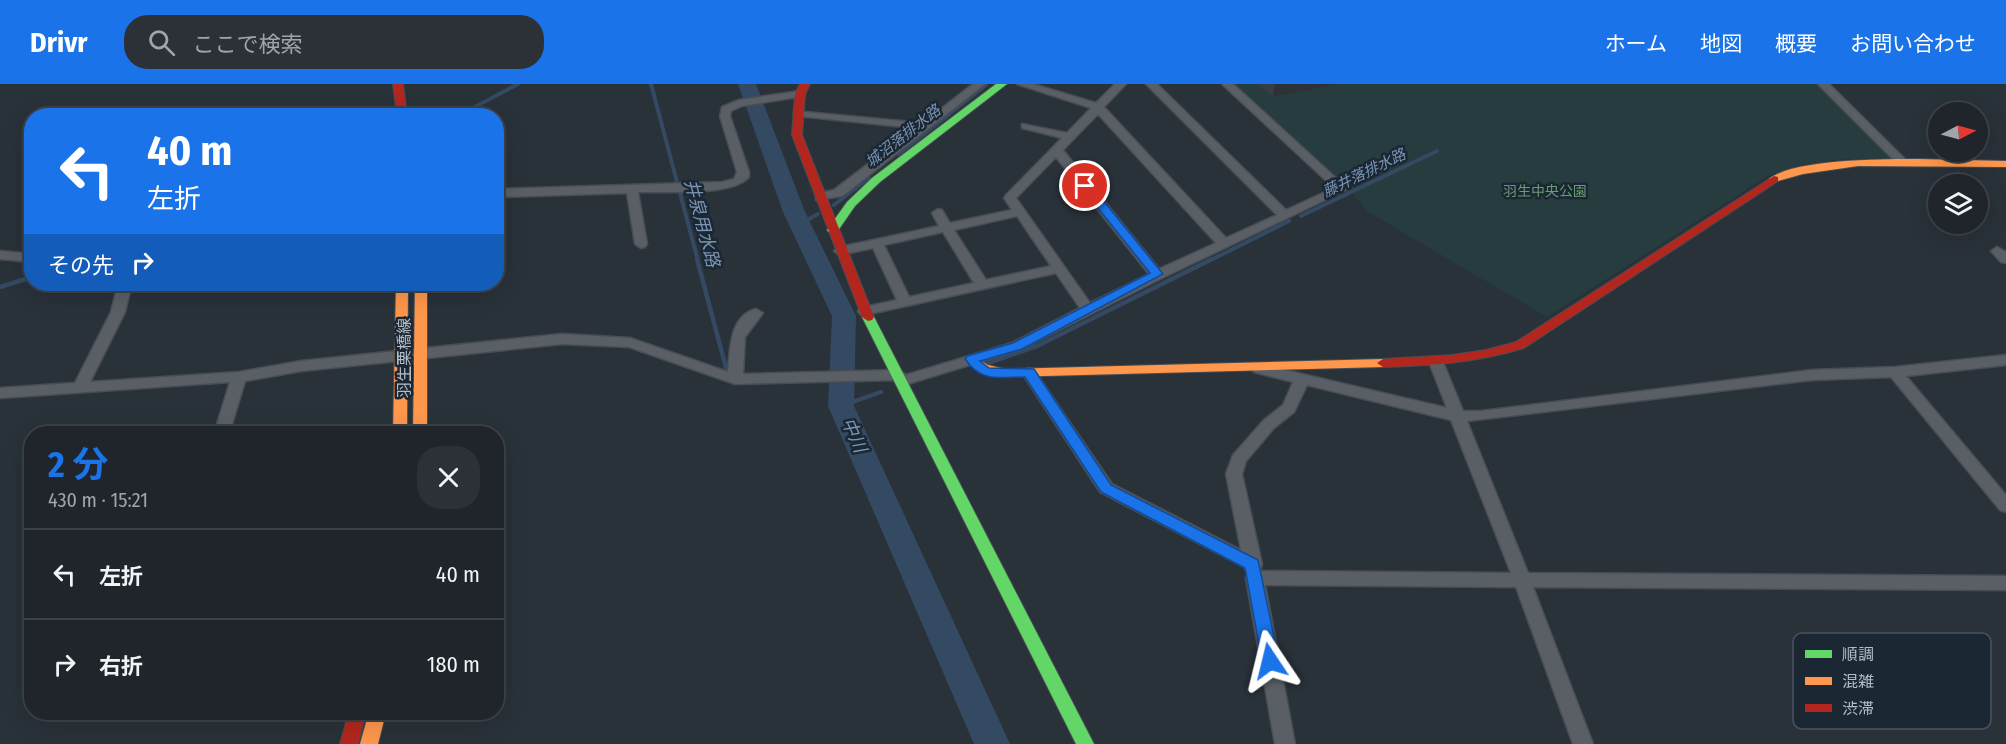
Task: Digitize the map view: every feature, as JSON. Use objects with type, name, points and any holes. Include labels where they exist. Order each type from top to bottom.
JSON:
[{"type":"street","points":[[398,84],[401,108]]},
{"type":"street","points":[[411,84],[414,108]]},
{"type":"street","points":[[765,84],[767,98]]},
{"type":"street","points":[[820,197],[838,193],[980,84]]},
{"type":"street","points":[[1022,84],[1098,107],[1224,244]]},
{"type":"street","points":[[1089,311],[1010,198],[1121,84]]},
{"type":"street","points":[[1151,84],[1285,216]]},
{"type":"street","points":[[0,393],[239,377],[301,366],[562,339],[630,344],[735,379],[900,378],[1017,346],[1089,311],[1157,274],[1342,189],[1227,84]]},
{"type":"street","points":[[1823,84],[1902,162]]},
{"type":"street","points":[[833,230],[851,204],[876,180],[998,85]]},
{"type":"street","points":[[504,193],[723,186],[738,181],[743,177],[743,172],[724,112],[730,106],[739,103],[802,89],[797,135],[865,311],[1085,744]]},
{"type":"street","points":[[798,113],[925,126]]},
{"type":"street","points":[[1026,126],[1069,137]]},
{"type":"street","points":[[1057,150],[1157,274]]},
{"type":"street","points":[[971,359],[979,369],[987,372],[1029,372],[1436,362],[1491,355],[1520,345],[1774,179],[1808,168],[1849,163],[2006,164]]},
{"type":"street","points":[[632,189],[641,244]]},
{"type":"street","points":[[840,251],[1020,212]]},
{"type":"street","points":[[938,213],[982,285]]},
{"type":"street","points":[[877,243],[905,303]]},
{"type":"street","points":[[0,255],[24,257]]},
{"type":"street","points":[[865,311],[1059,268]]},
{"type":"street","points":[[80,388],[118,312],[123,291]]},
{"type":"street","name":"羽生栗橋線","points":[[400,426],[402,291]]},
{"type":"street","name":"羽生栗橋線","points":[[420,426],[421,291]]},
{"type":"street","points":[[735,379],[737,362],[734,348],[737,337],[742,326],[756,313]]},
{"type":"street","points":[[1246,366],[1458,416],[1481,416],[1812,375],[1895,372],[2006,360]]},
{"type":"street","points":[[1436,362],[1522,580],[1583,744]]},
{"type":"street","points":[[1029,372],[1106,489],[1254,571],[1522,580],[2006,583]]},
{"type":"street","points":[[1895,372],[2006,506]]},
{"type":"street","points":[[224,426],[239,377]]},
{"type":"street","points":[[1285,744],[1234,474],[1239,459],[1269,424],[1288,408],[1302,379]]},
{"type":"street","points":[[349,744],[356,720]]},
{"type":"street","points":[[369,744],[376,720]]},
{"type":"green space","name":"羽生中央公園","points":[[1233,84],[1817,84],[1891,158],[1845,159],[1803,164],[1768,176],[1547,317],[1368,212],[1347,187]]},
{"type":"waterway","points":[[473,108],[518,84]]},
{"type":"waterway","name":"井泉用水路","points":[[651,84],[698,261]]},
{"type":"waterway","name":"中川","points":[[747,84],[794,212],[844,316],[841,406],[992,744]]},
{"type":"waterway","name":"城沼落排水路","points":[[899,154],[986,85]]},
{"type":"waterway","name":"藤井落排水路","points":[[1301,216],[1437,151]]},
{"type":"waterway","name":"城沼落排水路","points":[[834,205],[869,178]]},
{"type":"waterway","name":"城沼落排水路","points":[[800,224],[818,214]]},
{"type":"waterway","name":"藤井落排水路","points":[[1209,261],[1289,221]]},
{"type":"waterway","name":"井泉用水路","points":[[697,259],[726,368]]},
{"type":"waterway","name":"藤井落排水路","points":[[985,364],[1037,346],[1212,259]]},
{"type":"waterway","points":[[0,287],[24,280]]},
{"type":"waterway","name":"藤井落排水路","points":[[841,406],[881,392]]},
{"type":"traffic: fast","points":[[833,230],[851,204],[876,180],[1002,84]]},
{"type":"traffic: fast","points":[[868,317],[1085,744]]},
{"type":"traffic: slow","points":[[1774,179],[1801,171],[1858,163],[2006,164]]},
{"type":"traffic: slow","points":[[400,426],[402,291]]},
{"type":"traffic: slow","points":[[420,426],[421,291]]},
{"type":"traffic: slow","points":[[971,359],[984,369],[1005,373],[1383,363]]},
{"type":"traffic: slow","points":[[369,744],[376,720]]},
{"type":"traffic: jam","points":[[398,84],[401,108]]},
{"type":"traffic: jam","points":[[805,84],[800,94],[797,135],[868,317]]},
{"type":"traffic: jam","points":[[1383,363],[1469,357],[1520,345],[1774,179]]},
{"type":"traffic: jam","points":[[349,744],[356,720]]},
{"type":"route","points":[[1085,186],[1157,274],[1089,311],[1017,346],[971,359],[979,369],[987,372],[1029,372],[1106,489],[1252,564],[1270,661]]}]
